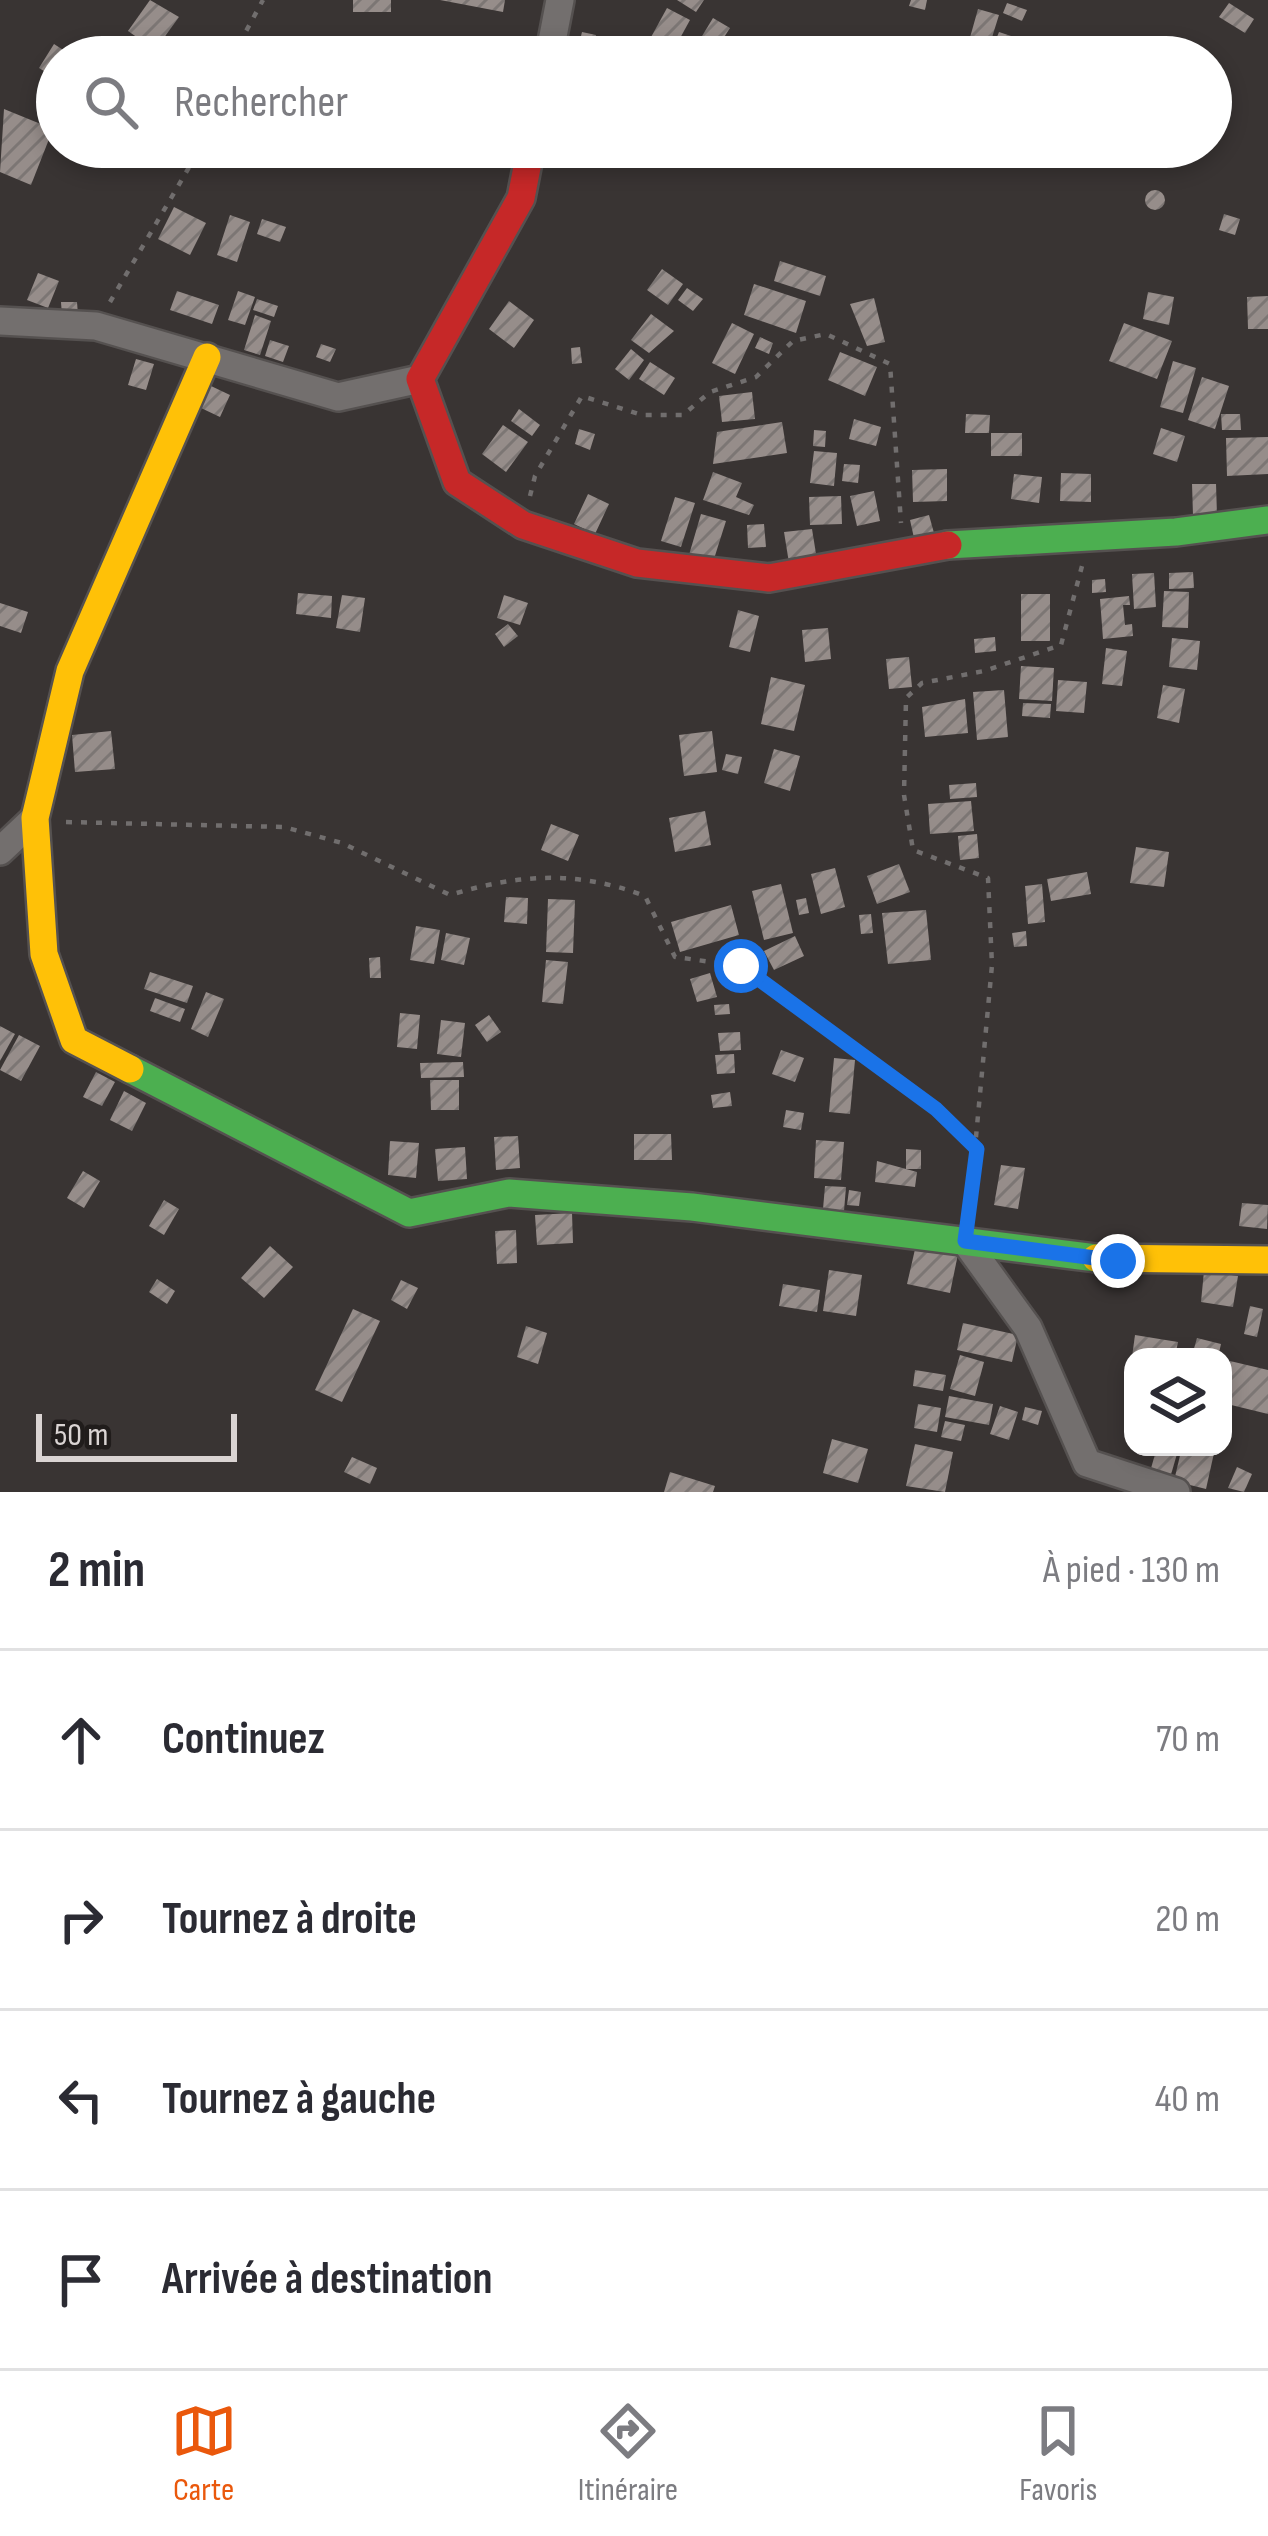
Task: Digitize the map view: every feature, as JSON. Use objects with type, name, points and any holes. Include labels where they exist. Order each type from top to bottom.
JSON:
[{"type":"street","points":[[553,36],[560,0]]},
{"type":"street","points":[[0,321],[96,326],[338,397],[420,379],[521,198],[527,168]]},
{"type":"street","points":[[207,357],[70,671],[34,818],[44,954],[74,1040],[409,1213],[509,1193],[692,1207],[1118,1261],[1268,1260]]},
{"type":"street","points":[[420,379],[457,482],[523,525],[637,562],[769,578],[974,540],[1268,520]]},
{"type":"street","points":[[0,851],[34,818]]},
{"type":"street","points":[[965,1241],[1028,1328],[1087,1463],[1176,1492]]},
{"type":"path","points":[[243,36],[263,0]]},
{"type":"path","points":[[96,326],[189,168]]},
{"type":"path","points":[[523,525],[535,476],[582,396],[642,415],[683,415],[710,392],[756,377],[793,341],[826,334],[890,364],[903,553]]},
{"type":"path","points":[[965,1241],[992,965],[988,878],[913,850],[904,795],[906,698],[922,683],[984,671],[1061,644],[1093,535]]},
{"type":"path","points":[[34,818],[109,827],[284,827],[342,843],[450,895],[505,878],[564,875],[618,886],[644,896],[675,957],[741,966],[936,1109],[977,1149]]},
{"type":"building","points":[[150,0],[179,17],[165,36],[135,36],[128,31]]},
{"type":"building","points":[[353,0],[391,0],[391,12],[353,12]]},
{"type":"building","points":[[440,0],[505,0],[503,12]]},
{"type":"building","points":[[677,0],[704,0],[696,12]]},
{"type":"building","points":[[911,0],[927,0],[925,10],[909,6]]},
{"type":"building","points":[[1007,3],[1027,10],[1022,21],[1003,13]]},
{"type":"building","points":[[1229,3],[1254,19],[1245,33],[1219,17]]},
{"type":"building","points":[[667,8],[690,20],[681,36],[652,36]]},
{"type":"building","points":[[978,9],[999,15],[992,36],[970,36]]},
{"type":"building","points":[[713,18],[730,28],[725,36],[702,36]]},
{"type":"building","points":[[4,109],[36,122],[38,168],[31,185],[0,172]]},
{"type":"building","points":[[1155,190],[1165,200],[1155,210],[1145,200]]},
{"type":"building","points":[[174,207],[206,223],[190,255],[158,239]]},
{"type":"building","points":[[1224,214],[1240,219],[1235,235],[1219,230]]},
{"type":"building","points":[[230,215],[250,222],[237,262],[217,255]]},
{"type":"building","points":[[262,219],[286,227],[280,242],[257,234]]},
{"type":"building","points":[[780,261],[826,276],[820,296],[774,281]]},
{"type":"building","points":[[662,269],[683,284],[668,305],[647,290]]},
{"type":"building","points":[[38,273],[59,281],[48,308],[27,300]]},
{"type":"building","points":[[754,284],[806,301],[796,333],[744,315]]},
{"type":"building","points":[[687,288],[703,299],[693,311],[678,300]]},
{"type":"building","points":[[177,291],[219,305],[212,324],[170,310]]},
{"type":"building","points":[[238,291],[255,297],[245,325],[228,320]]},
{"type":"building","points":[[1148,292],[1174,297],[1169,325],[1143,319]]},
{"type":"building","points":[[1268,296],[1268,329],[1248,329],[1247,297]]},
{"type":"building","points":[[874,298],[885,342],[867,346],[850,304]]},
{"type":"building","points":[[257,299],[278,306],[274,317],[253,310]]},
{"type":"building","points":[[509,301],[534,320],[514,348],[489,329]]},
{"type":"building","points":[[61,302],[77,302],[78,315],[62,316]]},
{"type":"building","points":[[651,314],[674,331],[649,353],[631,340]]},
{"type":"building","points":[[255,315],[271,321],[260,355],[244,350]]},
{"type":"building","points":[[732,323],[754,334],[735,374],[712,363]]},
{"type":"building","points":[[1124,323],[1172,341],[1157,379],[1109,361]]},
{"type":"building","points":[[760,337],[773,343],[769,354],[755,348]]},
{"type":"building","points":[[270,340],[289,346],[283,362],[265,356]]},
{"type":"building","points":[[321,344],[336,349],[330,362],[316,357]]},
{"type":"building","points":[[580,347],[582,363],[572,364],[571,348]]},
{"type":"building","points":[[631,349],[644,360],[629,380],[615,369]]},
{"type":"building","points":[[840,352],[877,367],[865,396],[828,380]]},
{"type":"building","points":[[136,359],[154,364],[146,390],[128,385]]},
{"type":"building","points":[[1173,361],[1196,368],[1183,413],[1160,407]]},
{"type":"building","points":[[650,362],[675,378],[664,395],[639,379]]},
{"type":"building","points":[[1202,377],[1229,386],[1215,429],[1188,420]]},
{"type":"building","points":[[211,386],[230,395],[220,417],[201,408]]},
{"type":"building","points":[[752,392],[755,419],[722,422],[719,396]]},
{"type":"building","points":[[519,409],[540,425],[532,436],[511,421]]},
{"type":"building","points":[[966,414],[990,415],[989,433],[965,433]]},
{"type":"building","points":[[1221,414],[1240,414],[1241,430],[1222,430]]},
{"type":"building","points":[[854,419],[881,427],[876,446],[849,439]]},
{"type":"building","points":[[782,422],[787,453],[713,464],[717,432]]},
{"type":"building","points":[[503,425],[528,442],[506,472],[482,454]]},
{"type":"building","points":[[1161,428],[1185,436],[1177,462],[1153,454]]},
{"type":"building","points":[[579,429],[595,434],[590,450],[575,444]]},
{"type":"building","points":[[814,430],[826,431],[825,447],[813,446]]},
{"type":"building","points":[[991,433],[1022,433],[1022,456],[991,456]]},
{"type":"building","points":[[1268,437],[1268,474],[1227,476],[1226,438]]},
{"type":"building","points":[[814,451],[837,453],[834,486],[810,483]]},
{"type":"building","points":[[844,464],[860,465],[858,483],[842,481]]},
{"type":"building","points":[[947,469],[947,501],[913,502],[912,470]]},
{"type":"building","points":[[713,472],[742,483],[736,497],[754,505],[749,515],[703,500]]},
{"type":"building","points":[[1061,473],[1091,474],[1091,502],[1060,501]]},
{"type":"building","points":[[1014,474],[1042,477],[1039,503],[1011,499]]},
{"type":"building","points":[[1192,484],[1216,484],[1217,515],[1193,515]]},
{"type":"building","points":[[874,491],[880,521],[857,526],[850,496]]},
{"type":"building","points":[[588,494],[609,504],[595,534],[574,524]]},
{"type":"building","points":[[841,496],[842,524],[810,525],[809,497]]},
{"type":"building","points":[[675,497],[695,503],[681,547],[661,541]]},
{"type":"building","points":[[701,514],[726,521],[713,562],[689,555]]},
{"type":"building","points":[[929,515],[934,533],[914,538],[910,520]]},
{"type":"building","points":[[764,524],[766,547],[748,548],[747,525]]},
{"type":"building","points":[[812,529],[817,560],[789,563],[784,532]]},
{"type":"building","points":[[1193,572],[1194,588],[1169,589],[1169,573]]},
{"type":"building","points":[[1154,573],[1156,607],[1134,609],[1132,574]]},
{"type":"building","points":[[1105,579],[1106,592],[1092,593],[1092,580]]},
{"type":"building","points":[[1164,591],[1189,592],[1188,628],[1162,627]]},
{"type":"building","points":[[298,593],[332,596],[331,618],[296,614]]},
{"type":"building","points":[[1021,594],[1050,594],[1050,641],[1021,641]]},
{"type":"building","points":[[342,595],[365,598],[360,632],[336,628]]},
{"type":"building","points":[[504,595],[528,603],[520,625],[497,618]]},
{"type":"building","points":[[1129,596],[1130,605],[1123,605],[1125,625],[1132,624],[1133,636],[1103,639],[1100,599]]},
{"type":"building","points":[[0,603],[28,612],[21,633],[0,626]]},
{"type":"building","points":[[738,610],[759,616],[750,652],[729,647]]},
{"type":"building","points":[[508,624],[518,636],[504,647],[495,634]]},
{"type":"building","points":[[828,628],[831,659],[805,662],[802,630]]},
{"type":"building","points":[[995,637],[996,651],[975,653],[974,639]]},
{"type":"building","points":[[1172,638],[1200,641],[1197,670],[1169,667]]},
{"type":"building","points":[[1106,648],[1127,651],[1122,686],[1102,684]]},
{"type":"building","points":[[909,657],[912,687],[889,689],[886,659]]},
{"type":"building","points":[[1021,666],[1054,668],[1052,701],[1019,699]]},
{"type":"building","points":[[771,677],[805,685],[794,731],[761,724]]},
{"type":"building","points":[[1058,680],[1087,682],[1084,713],[1056,711]]},
{"type":"building","points":[[1163,685],[1185,689],[1179,723],[1157,718]]},
{"type":"building","points":[[1004,690],[1008,737],[977,740],[973,692]]},
{"type":"building","points":[[965,699],[968,733],[925,737],[922,707]]},
{"type":"building","points":[[1023,703],[1051,704],[1050,718],[1022,716]]},
{"type":"building","points":[[111,731],[115,769],[75,772],[72,735]]},
{"type":"building","points":[[712,731],[717,772],[684,776],[679,735]]},
{"type":"building","points":[[774,749],[800,756],[790,791],[764,783]]},
{"type":"building","points":[[726,754],[742,757],[738,774],[722,770]]},
{"type":"building","points":[[976,783],[977,797],[950,799],[949,785]]},
{"type":"building","points":[[971,801],[974,831],[930,834],[928,804]]},
{"type":"building","points":[[705,811],[711,845],[675,852],[669,818]]},
{"type":"building","points":[[551,824],[579,835],[568,861],[541,850]]},
{"type":"building","points":[[977,834],[979,858],[960,860],[958,836]]},
{"type":"building","points":[[1136,847],[1169,852],[1164,887],[1130,883]]},
{"type":"building","points":[[899,864],[910,892],[877,904],[867,876]]},
{"type":"building","points":[[835,868],[845,907],[821,914],[811,874]]},
{"type":"building","points":[[1087,872],[1091,894],[1051,901],[1047,879]]},
{"type":"building","points":[[781,884],[793,933],[764,940],[752,891]]},
{"type":"building","points":[[1042,884],[1045,922],[1028,924],[1025,886]]},
{"type":"building","points":[[506,897],[528,898],[527,924],[504,922]]},
{"type":"building","points":[[806,898],[809,913],[799,915],[796,900]]},
{"type":"building","points":[[548,899],[575,900],[573,953],[546,952]]},
{"type":"building","points":[[731,905],[739,935],[680,952],[671,922]]},
{"type":"building","points":[[926,910],[931,960],[888,964],[882,913]]},
{"type":"building","points":[[871,914],[873,933],[861,934],[859,915]]},
{"type":"building","points":[[416,926],[440,930],[434,964],[410,960]]},
{"type":"building","points":[[1026,931],[1027,946],[1014,947],[1012,933]]},
{"type":"building","points":[[446,933],[470,938],[464,965],[441,960]]},
{"type":"building","points":[[795,936],[804,956],[774,970],[764,951]]},
{"type":"building","points":[[380,957],[381,978],[370,978],[369,958]]},
{"type":"building","points":[[546,960],[568,962],[563,1004],[542,1002]]},
{"type":"building","points":[[150,972],[193,986],[187,1003],[144,989]]},
{"type":"building","points":[[710,973],[717,997],[697,1002],[690,979]]},
{"type":"building","points":[[206,992],[224,999],[208,1037],[191,1029]]},
{"type":"building","points":[[155,998],[185,1009],[180,1022],[150,1011]]},
{"type":"building","points":[[729,1004],[730,1014],[715,1015],[714,1005]]},
{"type":"building","points":[[400,1013],[420,1015],[417,1049],[397,1047]]},
{"type":"building","points":[[489,1015],[501,1032],[487,1042],[475,1025]]},
{"type":"building","points":[[441,1020],[465,1023],[461,1057],[437,1054]]},
{"type":"building","points":[[0,1026],[15,1034],[0,1061]]},
{"type":"building","points":[[740,1032],[741,1050],[720,1051],[718,1033]]},
{"type":"building","points":[[19,1035],[40,1046],[21,1081],[0,1070]]},
{"type":"building","points":[[781,1050],[804,1058],[795,1082],[772,1074]]},
{"type":"building","points":[[734,1054],[735,1073],[717,1074],[715,1055]]},
{"type":"building","points":[[834,1058],[855,1060],[850,1114],[829,1112]]},
{"type":"building","points":[[463,1062],[464,1077],[421,1078],[420,1063]]},
{"type":"building","points":[[96,1072],[115,1082],[102,1106],[83,1097]]},
{"type":"building","points":[[430,1080],[459,1080],[459,1110],[431,1110]]},
{"type":"building","points":[[124,1091],[146,1103],[132,1131],[110,1120]]},
{"type":"building","points":[[730,1092],[732,1106],[713,1108],[711,1095]]},
{"type":"building","points":[[786,1110],[804,1113],[801,1130],[783,1127]]},
{"type":"building","points":[[634,1134],[671,1134],[672,1160],[634,1160]]},
{"type":"building","points":[[518,1136],[520,1168],[496,1170],[494,1137]]},
{"type":"building","points":[[816,1140],[844,1142],[841,1180],[814,1178]]},
{"type":"building","points":[[390,1141],[419,1143],[416,1178],[388,1175]]},
{"type":"building","points":[[465,1147],[467,1179],[438,1181],[435,1149]]},
{"type":"building","points":[[906,1149],[921,1150],[921,1169],[906,1169]]},
{"type":"building","points":[[877,1161],[917,1172],[915,1187],[875,1182]]},
{"type":"building","points":[[1001,1165],[1025,1168],[1018,1209],[994,1205]]},
{"type":"building","points":[[83,1171],[100,1181],[84,1208],[67,1198]]},
{"type":"building","points":[[825,1186],[846,1187],[844,1211],[823,1209]]},
{"type":"building","points":[[849,1190],[861,1192],[859,1206],[847,1205]]},
{"type":"building","points":[[164,1200],[179,1209],[164,1235],[149,1226]]},
{"type":"building","points":[[1242,1203],[1268,1205],[1267,1229],[1239,1226]]},
{"type":"building","points":[[572,1213],[573,1243],[537,1245],[535,1215]]},
{"type":"building","points":[[516,1230],[517,1263],[497,1264],[495,1231]]},
{"type":"building","points":[[916,1245],[958,1254],[950,1293],[907,1284]]},
{"type":"building","points":[[270,1246],[293,1267],[264,1298],[241,1278]]},
{"type":"building","points":[[829,1270],[862,1275],[856,1316],[823,1311]]},
{"type":"building","points":[[1204,1271],[1238,1276],[1233,1307],[1201,1302]]},
{"type":"building","points":[[157,1279],[175,1291],[167,1304],[149,1292]]},
{"type":"building","points":[[401,1280],[418,1288],[407,1309],[391,1300]]},
{"type":"building","points":[[783,1284],[820,1290],[817,1312],[779,1306]]},
{"type":"building","points":[[1250,1306],[1263,1309],[1257,1337],[1244,1334]]},
{"type":"building","points":[[353,1309],[380,1321],[342,1402],[315,1390]]},
{"type":"building","points":[[963,1323],[1018,1335],[1012,1362],[957,1350]]},
{"type":"building","points":[[526,1326],[547,1333],[538,1364],[517,1357]]},
{"type":"building","points":[[1135,1335],[1178,1342],[1177,1348],[1133,1348]]},
{"type":"building","points":[[1197,1338],[1221,1344],[1220,1348],[1194,1348]]},
{"type":"building","points":[[960,1355],[984,1362],[975,1396],[950,1389]]},
{"type":"building","points":[[1232,1361],[1268,1370],[1268,1414],[1232,1405]]},
{"type":"building","points":[[915,1370],[946,1375],[943,1391],[913,1386]]},
{"type":"building","points":[[949,1396],[993,1404],[989,1425],[945,1417]]},
{"type":"building","points":[[918,1404],[941,1408],[937,1432],[914,1428]]},
{"type":"building","points":[[1000,1406],[1018,1412],[1009,1440],[990,1434]]},
{"type":"building","points":[[1025,1407],[1042,1411],[1038,1425],[1022,1420]]},
{"type":"building","points":[[945,1421],[965,1425],[961,1441],[941,1437]]},
{"type":"building","points":[[832,1439],[868,1449],[858,1483],[823,1473]]},
{"type":"building","points":[[915,1444],[953,1452],[945,1492],[906,1486]]},
{"type":"building","points":[[1154,1456],[1176,1456],[1170,1478],[1150,1472]]},
{"type":"building","points":[[1180,1456],[1213,1456],[1206,1489],[1174,1481]]},
{"type":"building","points":[[352,1457],[377,1468],[370,1484],[344,1472]]},
{"type":"building","points":[[1237,1467],[1252,1474],[1244,1492],[1228,1488]]},
{"type":"building","points":[[670,1472],[715,1486],[713,1492],[664,1492]]},
{"type":"traffic: fast","points":[[948,545],[1176,532],[1268,520]]},
{"type":"traffic: fast","points":[[130,1069],[409,1213],[509,1193],[692,1207],[1096,1258]]},
{"type":"traffic: slow","points":[[130,1069],[74,1040],[44,954],[35,818],[70,671],[207,357]]},
{"type":"traffic: slow","points":[[1096,1258],[1268,1260]]},
{"type":"traffic: jam","points":[[527,168],[521,198],[420,379],[457,482],[523,525],[637,563],[769,578],[948,545]]},
{"type":"route","points":[[741,966],[936,1109],[977,1149],[965,1241],[1118,1261]]}]
